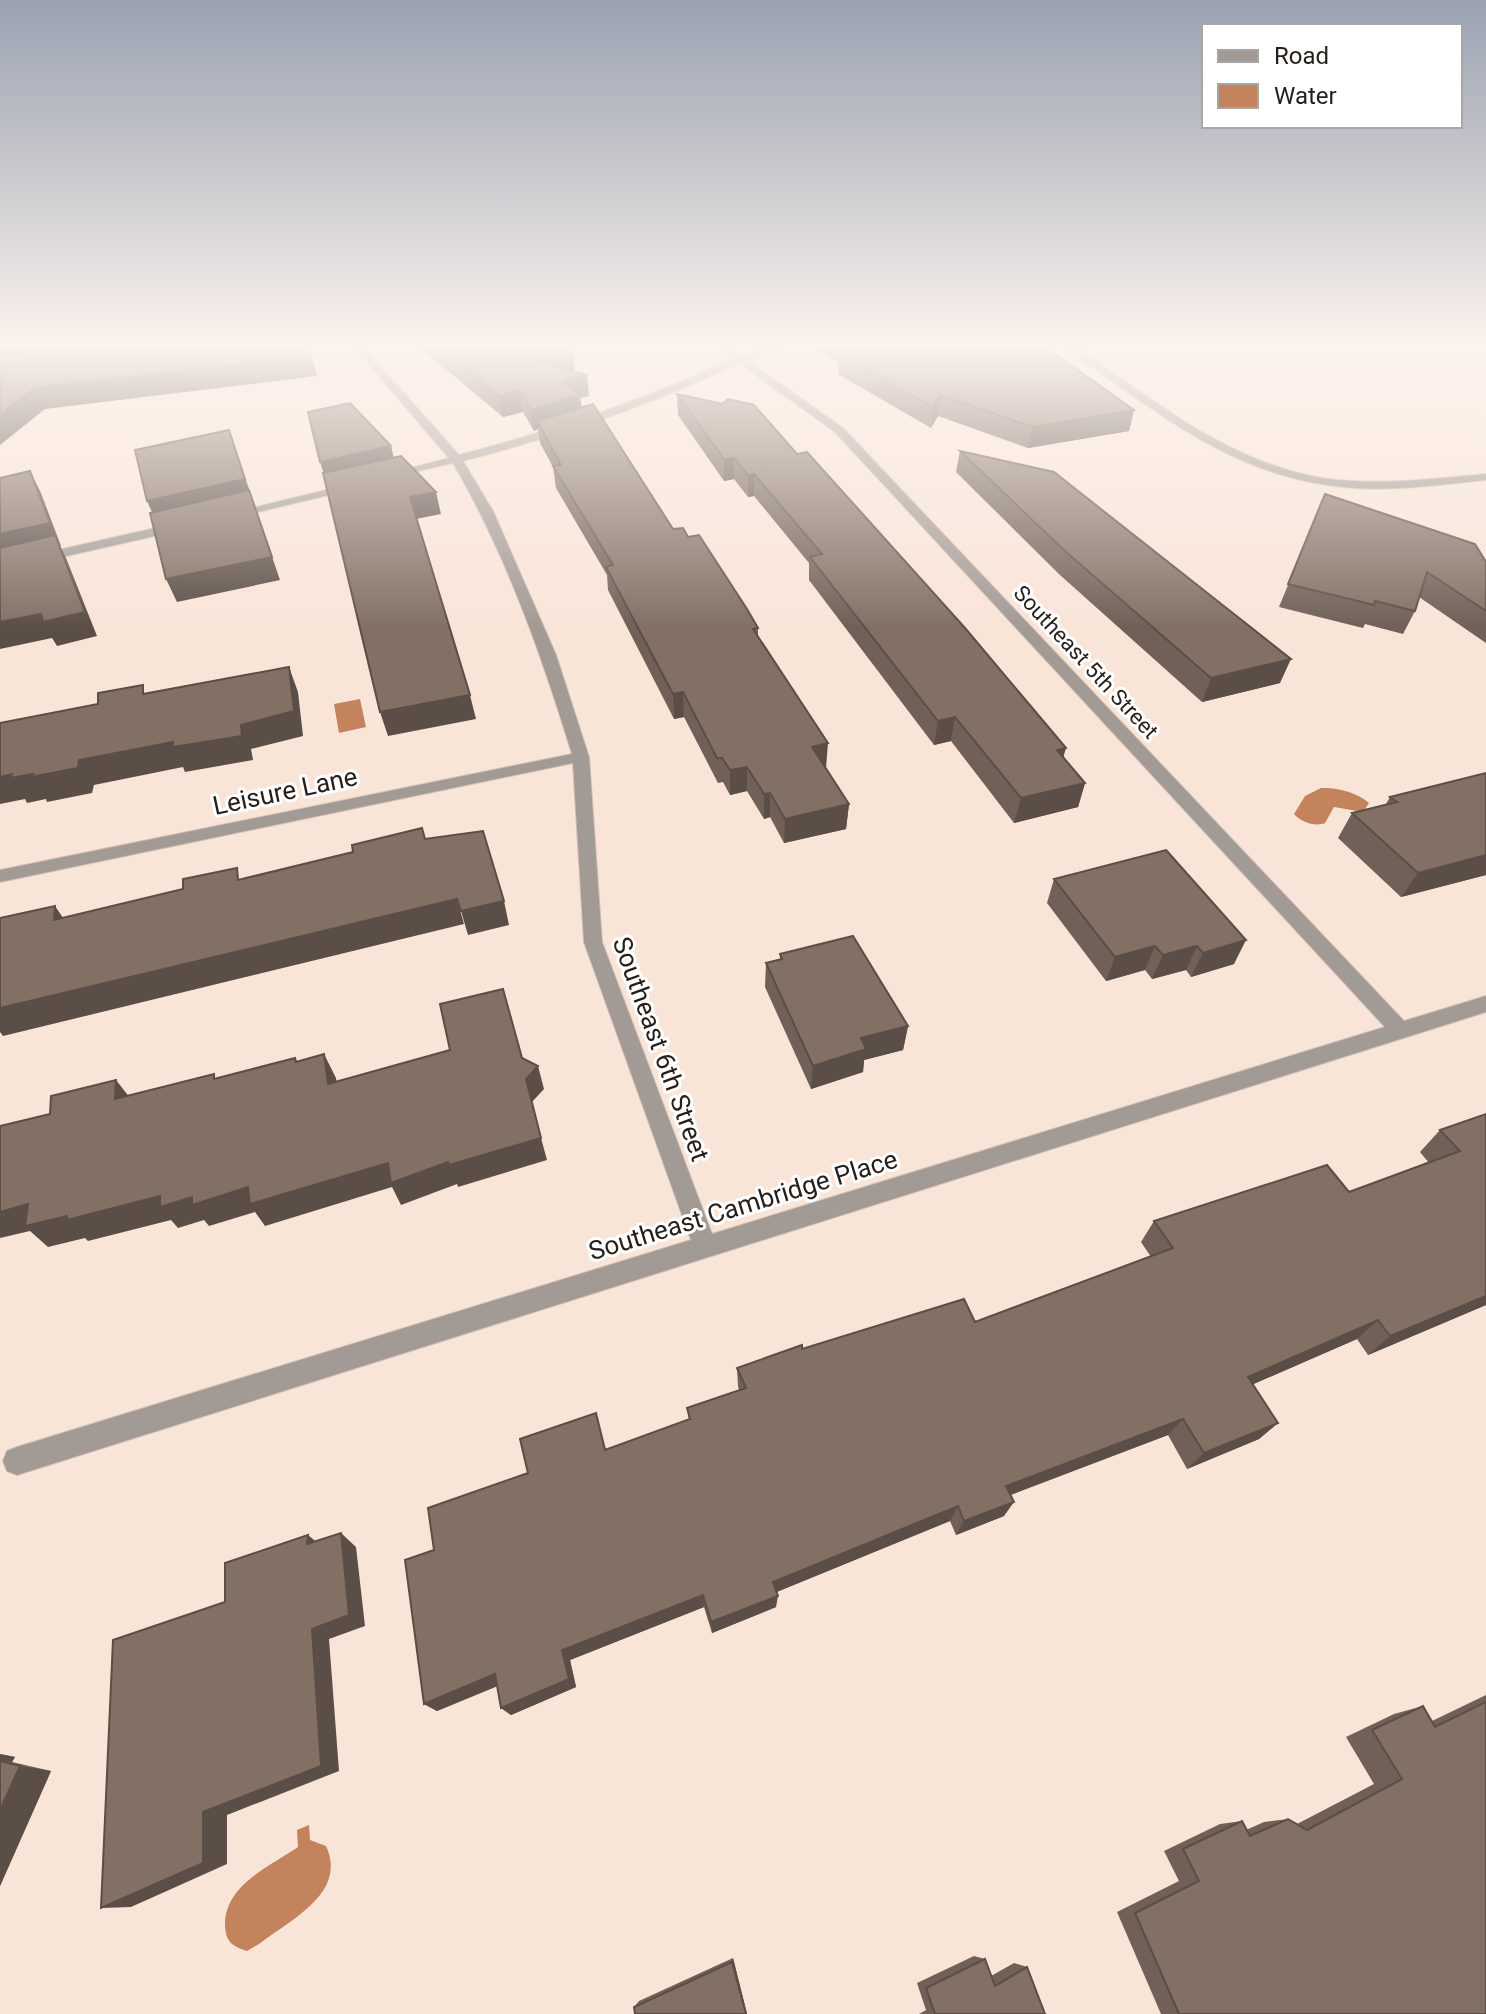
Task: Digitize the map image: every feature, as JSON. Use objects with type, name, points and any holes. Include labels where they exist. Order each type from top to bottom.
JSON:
[{"type":"street","name":"Southeast 6th Street","points":[[440,440],[457,460],[487,511],[549,655],[581,757],[593,942],[705,1246]]},
{"type":"street","points":[[218,517],[530,440]]},
{"type":"street","name":"Southeast 5th Street","points":[[848,440],[1399,1029]]},
{"type":"street","points":[[1209,440],[1251,460],[1320,481],[1400,486],[1486,477]]},
{"type":"street","points":[[0,567],[202,521]]},
{"type":"street","name":"Leisure Lane","points":[[0,876],[581,757]]},
{"type":"street","name":"Southeast Cambridge Place","points":[[17,1461],[1486,1004]]},
{"type":"water","points":[[360,699],[366,727],[339,733],[334,704]]},
{"type":"water","points":[[1321,788],[1346,791],[1369,803],[1363,812],[1334,807],[1325,823],[1321,824],[1308,823],[1297,817],[1294,814],[1305,796]]},
{"type":"water","points":[[309,1825],[310,1840],[326,1846],[331,1863],[323,1891],[300,1915],[259,1944],[247,1951],[234,1945],[228,1940],[225,1926],[232,1899],[250,1879],[298,1847],[297,1830]]},
{"type":"building","points":[[182,440],[232,440],[245,479],[147,501],[135,450]]},
{"type":"building","points":[[315,440],[385,440],[391,446],[320,462]]},
{"type":"building","points":[[547,440],[616,440],[673,529],[683,528],[688,537],[699,535],[758,628],[753,629],[828,743],[812,747],[849,804],[785,819],[770,793],[764,794],[747,767],[730,770],[722,758],[717,758],[683,692],[673,694],[606,567],[613,565],[553,466],[561,465]]},
{"type":"building","points":[[710,440],[785,440],[797,454],[807,452],[965,628],[1066,748],[1057,750],[1085,783],[1021,798],[955,717],[938,721],[810,557],[822,554],[754,474],[748,475],[734,458],[724,459]]},
{"type":"building","points":[[960,451],[1054,472],[1291,659],[1211,678],[1065,551]]},
{"type":"building","points":[[401,456],[436,492],[410,497],[470,695],[380,712],[323,473]]},
{"type":"building","points":[[30,471],[50,523],[0,534],[0,478]]},
{"type":"building","points":[[249,490],[272,557],[166,579],[150,513]]},
{"type":"building","points":[[1325,494],[1475,544],[1486,562],[1486,611],[1427,572],[1415,611],[1375,601],[1374,605],[1288,584]]},
{"type":"building","points":[[55,535],[85,612],[43,622],[41,614],[0,622],[0,548]]},
{"type":"building","points":[[289,667],[294,711],[241,725],[242,736],[173,747],[173,742],[79,760],[78,768],[31,777],[33,774],[0,777],[0,723],[98,704],[98,693],[143,685],[143,694]]},
{"type":"building","points":[[1486,773],[1486,855],[1418,873],[1352,813],[1397,802],[1390,797]]},
{"type":"building","points":[[422,828],[425,839],[483,831],[504,901],[461,911],[457,899],[0,1008],[0,918],[55,906],[54,920],[183,889],[183,879],[237,868],[238,880],[353,852],[352,845]]},
{"type":"building","points":[[1166,850],[1246,940],[1203,953],[1197,946],[1163,955],[1155,946],[1115,957],[1054,879]]},
{"type":"building","points":[[853,936],[908,1026],[861,1038],[866,1049],[813,1066],[766,963],[782,959],[780,954]]},
{"type":"building","points":[[503,989],[522,1058],[538,1066],[526,1079],[541,1138],[449,1165],[448,1162],[391,1183],[388,1163],[250,1204],[248,1187],[192,1205],[192,1197],[160,1207],[160,1196],[67,1220],[67,1216],[25,1226],[28,1204],[0,1212],[0,1126],[50,1114],[51,1096],[116,1080],[115,1099],[214,1074],[214,1079],[295,1058],[296,1062],[324,1054],[328,1084],[450,1050],[440,1004]]},
{"type":"building","points":[[1486,1114],[1486,1296],[1390,1336],[1378,1320],[1248,1377],[1278,1423],[1204,1453],[1183,1419],[1006,1486],[1014,1502],[964,1521],[958,1506],[773,1582],[778,1596],[711,1622],[703,1595],[562,1650],[569,1679],[501,1708],[495,1674],[424,1704],[405,1560],[434,1550],[428,1508],[528,1473],[520,1439],[596,1413],[605,1450],[690,1419],[687,1408],[746,1388],[737,1368],[802,1345],[802,1349],[964,1299],[975,1322],[1173,1248],[1154,1221],[1327,1165],[1349,1192],[1460,1151],[1440,1130]]},
{"type":"building","points":[[341,1533],[349,1615],[312,1629],[321,1766],[203,1812],[203,1863],[101,1908],[113,1640],[225,1602],[225,1563],[308,1535],[307,1544]]},
{"type":"building","points":[[1486,1702],[1486,2014],[1179,2014],[1135,1913],[1199,1881],[1183,1849],[1242,1821],[1250,1836],[1288,1819],[1307,1830],[1402,1779],[1372,1730],[1423,1706],[1435,1727]]},
{"type":"building","points":[[0,1761],[20,1766],[0,1810]]},
{"type":"building","points":[[985,1959],[995,1986],[1027,1967],[1045,2014],[935,2014],[926,1988]]},
{"type":"building","points":[[732,1962],[746,2014],[635,2014],[634,2007]]}]
